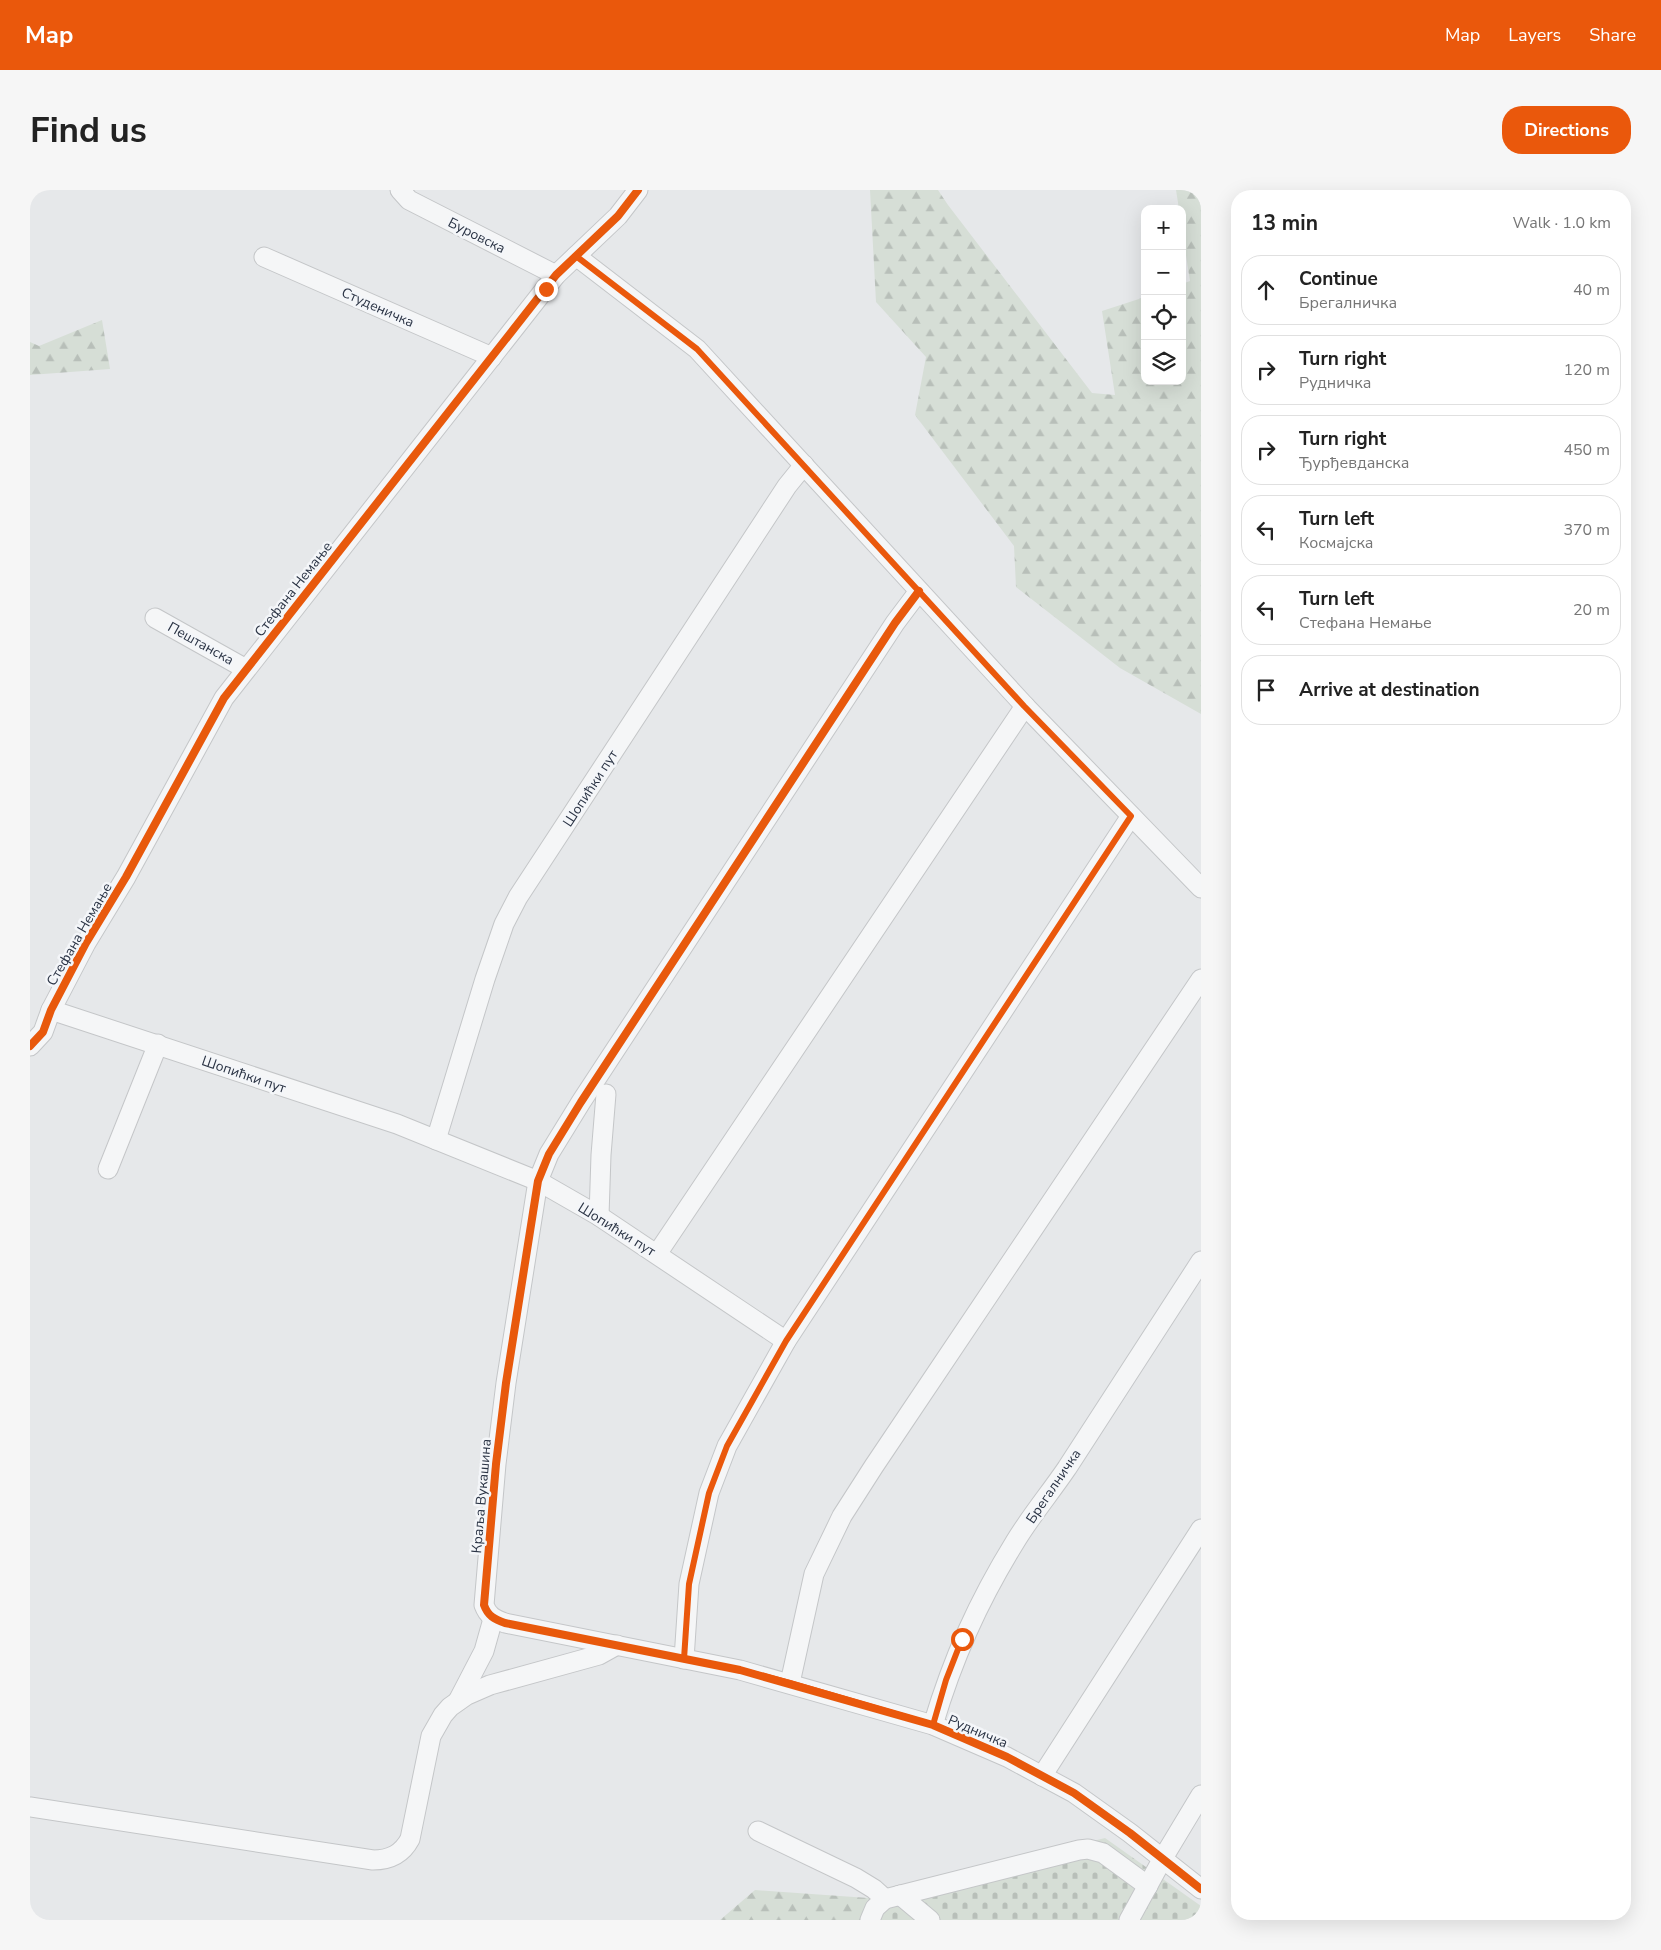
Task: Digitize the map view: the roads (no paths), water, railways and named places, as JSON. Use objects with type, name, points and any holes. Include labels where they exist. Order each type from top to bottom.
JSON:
[{"type":"street","name":"Буровска","points":[[400,190],[409,200],[556,275]]},
{"type":"street","name":"Стефана Немање","points":[[30,1046],[43,1032],[51,1010],[86,943],[126,877],[224,698],[556,275],[618,216],[638,190]]},
{"type":"street","points":[[576,256],[697,349],[1024,706],[1201,888]]},
{"type":"street","name":"Студеничка","points":[[264,257],[492,357]]},
{"type":"street","name":"Шопићки пут","points":[[436,1140],[485,979],[504,924],[518,897],[787,486],[804,465]]},
{"type":"street","name":"Краља Вукашина","points":[[493,1619],[484,1605],[496,1464],[506,1383],[538,1181],[550,1154],[581,1102],[890,632],[919,591]]},
{"type":"street","name":"Пештанска","points":[[156,618],[246,668]]},
{"type":"street","points":[[657,1254],[1024,706]]},
{"type":"street","points":[[458,1700],[484,1651],[493,1619],[684,1659],[689,1584],[709,1493],[727,1446],[786,1341],[1131,816]]},
{"type":"street","points":[[790,1683],[814,1574],[842,1516],[879,1457],[1201,979]]},
{"type":"street","name":"Шопићки пут","points":[[51,1010],[397,1124],[538,1181],[599,1216],[786,1341]]},
{"type":"street","points":[[108,1169],[158,1044]]},
{"type":"street","points":[[599,1216],[606,1094]]},
{"type":"street","name":"Брегалничка","points":[[933,1725],[946,1680],[962,1639],[1015,1542],[1061,1477],[1201,1261]]},
{"type":"street","points":[[1042,1776],[1201,1529]]},
{"type":"street","points":[[30,1807],[382,1860],[398,1854],[410,1839],[431,1736],[442,1715],[458,1700],[490,1685],[599,1655],[617,1646]]},
{"type":"street","name":"Рудничка","points":[[684,1659],[740,1670],[790,1683],[933,1725],[1007,1757],[1074,1794],[1163,1858],[1201,1889]]},
{"type":"street","points":[[1129,1920],[1201,1795]]},
{"type":"street","points":[[758,1831],[893,1897],[930,1920]]},
{"type":"street","points":[[870,1920],[875,1908],[893,1897],[1079,1850],[1088,1849],[1103,1853],[1148,1886]]}]
